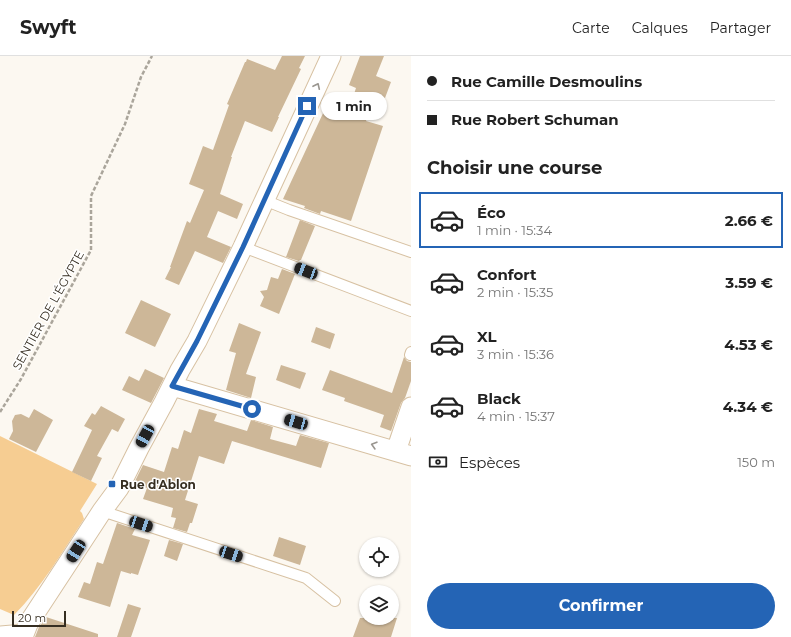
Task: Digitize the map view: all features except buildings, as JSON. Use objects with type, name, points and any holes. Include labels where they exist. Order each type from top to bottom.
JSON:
[{"type":"street","points":[[0,636],[23,636],[28,624],[102,511],[119,488],[197,341],[243,247],[331,56]]},
{"type":"street","points":[[172,386],[404,454],[411,407]]},
{"type":"lane","points":[[264,200],[411,252]]},
{"type":"lane","points":[[243,247],[411,311]]},
{"type":"lane","points":[[102,511],[306,578],[335,601]]},
{"type":"path","name":"SENTIER DE L'ÉGYPTE","points":[[0,412],[21,379],[91,250],[91,196],[125,124],[141,77],[152,56]]},
{"type":"shaded area","points":[[0,436],[97,484],[80,511],[84,519],[43,581],[14,615],[0,609]]},
{"type":"place","name":"Rue d'Ablon","points":[[112,484]]},
{"type":"route","points":[[252,409],[172,386],[197,341],[243,247],[307,106]]}]
